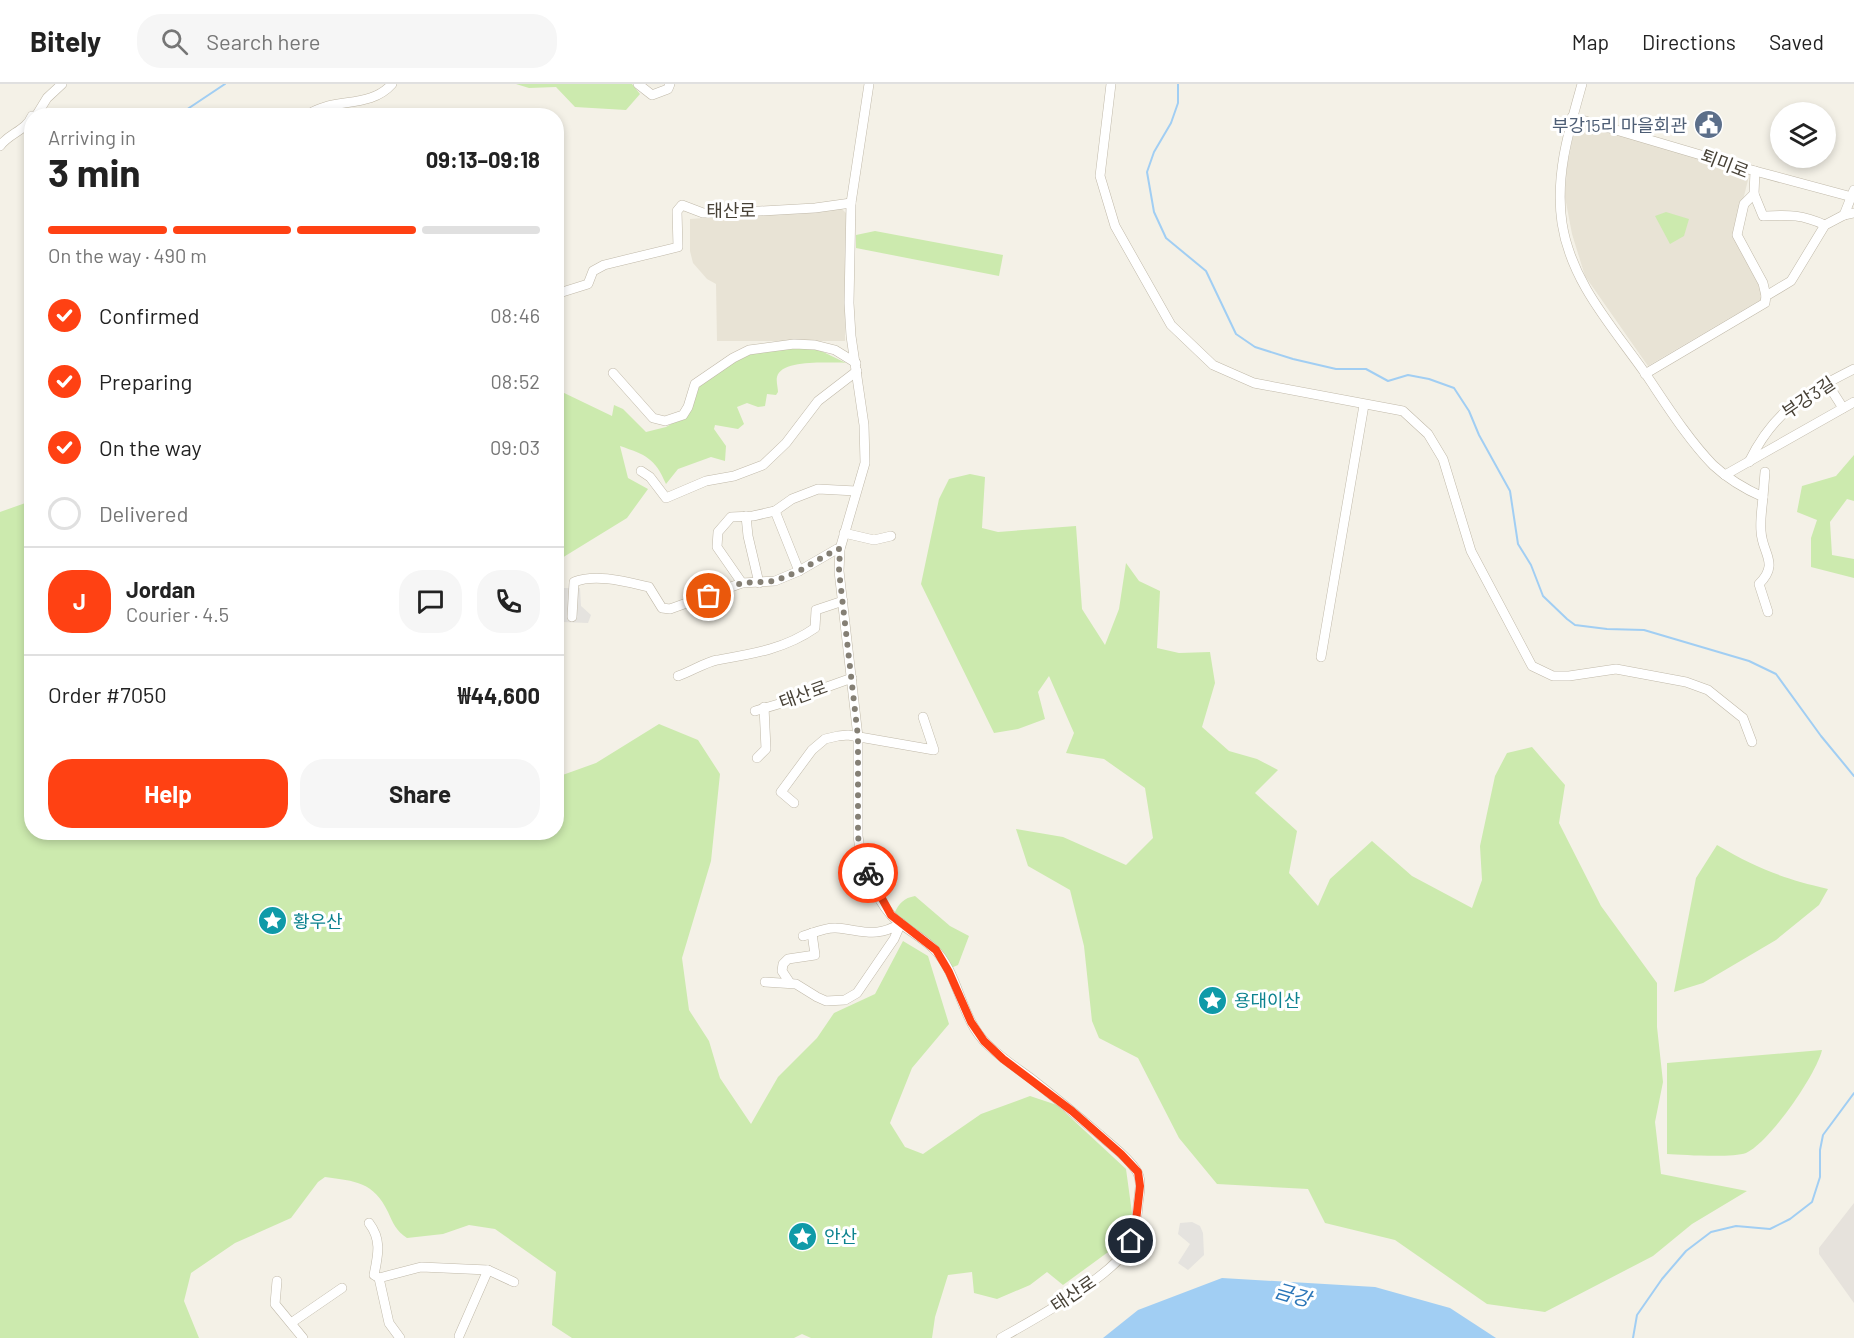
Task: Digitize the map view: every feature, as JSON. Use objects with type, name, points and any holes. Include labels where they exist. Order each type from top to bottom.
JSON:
[{"type":"street","points":[[35,108],[38,100],[52,84]]},
{"type":"street","points":[[39,108],[62,84]]},
{"type":"street","points":[[322,108],[378,97],[392,84]]},
{"type":"street","points":[[638,84],[652,95],[668,89],[670,84]]},
{"type":"street","name":"태산로","points":[[869,84],[851,203],[849,303],[851,336],[866,443],[865,463],[840,549],[839,571],[858,737],[860,851],[867,872],[891,915],[936,950],[949,972],[971,1022],[984,1041],[1121,1154],[1138,1172],[1140,1186],[1136,1221],[1128,1249],[1114,1264],[1081,1289],[1001,1338]]},
{"type":"street","points":[[1111,84],[1100,176],[1115,226],[1171,324],[1213,365],[1254,383],[1403,411],[1428,434],[1443,459],[1471,551],[1532,666],[1553,676],[1616,669],[1686,682],[1708,690],[1743,718],[1752,742]]},
{"type":"street","points":[[1582,84],[1560,171],[1559,193],[1562,224],[1569,250],[1589,296],[1706,456],[1725,475],[1763,497]]},
{"type":"street","name":"퇴미로","points":[[1572,117],[1755,171],[1754,194],[1763,216],[1807,216],[1825,225]]},
{"type":"street","points":[[0,146],[4,139],[24,126]]},
{"type":"street","points":[[1645,374],[1765,303],[1766,296],[1791,281],[1825,225],[1849,214],[1853,194],[1755,171]]},
{"type":"street","name":"퇴미로","points":[[1754,194],[1744,204],[1737,235],[1763,283],[1766,296]]},
{"type":"street","name":"태산로","points":[[564,292],[588,284],[593,271],[604,265],[678,247],[677,211],[682,205],[703,213],[724,213],[815,208],[851,203]]},
{"type":"street","points":[[613,373],[653,418],[665,421],[683,414],[688,407],[695,384],[749,350],[794,344],[815,345],[835,350],[856,367],[818,401],[786,443],[763,465],[734,476],[706,481],[666,498],[650,477],[641,471]]},
{"type":"street","name":"부강3길","points":[[1749,462],[1767,428],[1780,414],[1827,383],[1854,369]]},
{"type":"street","points":[[1827,383],[1843,408]]},
{"type":"street","name":"부강3길","points":[[1725,475],[1854,402]]},
{"type":"street","points":[[1321,657],[1364,405]]},
{"type":"street","points":[[1765,472],[1761,530],[1770,563],[1768,575],[1760,584],[1768,612]]},
{"type":"street","points":[[742,583],[717,547],[718,532],[731,517],[776,511],[792,499],[811,491],[856,491]]},
{"type":"street","points":[[776,511],[799,571]]},
{"type":"street","points":[[746,516],[748,536],[759,583]]},
{"type":"street","points":[[844,533],[874,540],[891,536]]},
{"type":"street","points":[[572,617],[574,582],[580,580],[603,579],[649,587],[662,608],[670,609],[742,583],[775,581],[840,549]]},
{"type":"street","points":[[678,676],[715,660],[746,657],[781,647],[815,628],[816,610],[843,601]]},
{"type":"street","name":"태산로","points":[[758,758],[766,749],[759,709],[852,678]]},
{"type":"street","points":[[794,802],[781,792],[812,750],[825,740],[838,736],[858,737],[934,750],[923,717]]},
{"type":"street","points":[[790,983],[782,971],[783,964],[788,959],[815,955],[808,935],[835,928],[859,933],[877,933],[891,929],[900,923]]},
{"type":"street","points":[[765,982],[796,984],[826,1001],[845,1000],[857,993],[880,961],[894,939],[900,923]]},
{"type":"street","points":[[369,1223],[376,1233],[379,1249],[374,1275],[379,1278],[389,1323],[400,1338]]},
{"type":"street","points":[[379,1278],[421,1266],[488,1270],[514,1282]]},
{"type":"street","points":[[459,1336],[488,1270]]},
{"type":"street","points":[[277,1281],[275,1304],[303,1338]]},
{"type":"street","points":[[291,1323],[342,1288]]},
{"type":"shaded area","points":[[1576,121],[1750,172],[1734,236],[1764,290],[1762,299],[1648,366],[1585,276],[1572,234],[1565,197],[1567,167]]},
{"type":"shaded area","points":[[841,208],[846,213],[845,341],[717,341],[716,284],[707,279],[693,263],[690,251],[690,219]]},
{"type":"shaded area","points":[[564,588],[580,588],[581,606],[591,615],[588,623],[564,622]]},
{"type":"shaded area","points":[[1854,1203],[1854,1303],[1819,1254],[1819,1248]]},
{"type":"shaded area","points":[[1192,1222],[1200,1226],[1203,1233],[1204,1255],[1188,1270],[1178,1263],[1190,1244],[1178,1234],[1180,1223]]},
{"type":"green space","points":[[516,84],[632,84],[640,94],[626,110],[575,107],[556,87],[529,88]]},
{"type":"green space","points":[[1666,212],[1689,219],[1684,236],[1670,244],[1655,216]]},
{"type":"green space","points":[[875,231],[1003,255],[999,276],[856,248],[856,235]]},
{"type":"green space","points":[[792,347],[815,348],[846,363],[807,363],[787,367],[780,371],[777,377],[778,392],[776,395],[767,394],[765,406],[758,407],[747,403],[737,407],[744,424],[738,429],[715,425],[714,429],[726,446],[725,461],[711,457],[678,469],[666,484],[658,468],[649,459],[620,446],[628,478],[648,489],[627,518],[564,557],[564,393],[612,416],[614,405],[623,409],[646,432],[666,427],[685,416],[698,385],[748,354]]},
{"type":"green space","points":[[1854,455],[1854,501],[1847,499],[1830,522],[1832,555],[1854,559],[1854,578],[1811,567],[1811,538],[1817,520],[1797,512],[1802,486],[1836,476]]},
{"type":"green space","points":[[970,474],[985,477],[982,528],[998,532],[1076,526],[1082,609],[1105,645],[1119,609],[1126,563],[1139,581],[1160,591],[1157,648],[1179,653],[1210,652],[1215,683],[1202,727],[1229,751],[1257,759],[1278,770],[1255,793],[1297,831],[1289,873],[1318,906],[1330,879],[1372,841],[1412,876],[1472,908],[1482,880],[1480,846],[1495,776],[1507,753],[1532,747],[1565,785],[1559,823],[1601,906],[1657,983],[1657,1027],[1663,1082],[1655,1122],[1661,1174],[1747,1191],[1692,1224],[1653,1256],[1545,1312],[1487,1304],[1395,1240],[1325,1223],[1308,1189],[1217,1184],[1179,1138],[1138,1058],[1099,1038],[1092,1021],[1084,946],[1070,890],[1028,866],[1016,829],[1063,837],[1126,865],[1153,838],[1145,788],[1104,759],[1066,753],[1074,733],[1049,676],[1038,692],[1045,719],[1018,729],[994,733],[921,584],[939,499],[949,479]]},
{"type":"green space","points":[[24,503],[24,840],[564,840],[564,774],[596,763],[659,724],[698,740],[720,774],[711,861],[682,958],[689,1010],[709,1041],[720,1078],[751,1124],[778,1077],[817,1038],[834,1013],[875,994],[903,941],[928,956],[949,1024],[912,1068],[890,1123],[905,1147],[923,1154],[981,1114],[1030,1096],[1057,1105],[1126,1169],[1132,1213],[1126,1239],[1063,1285],[1047,1272],[1030,1285],[997,1299],[974,1293],[972,1272],[948,1275],[935,1317],[932,1338],[811,1338],[802,1334],[794,1338],[572,1338],[552,1325],[556,1272],[495,1229],[469,1225],[443,1234],[407,1238],[397,1230],[383,1202],[370,1189],[354,1182],[325,1177],[318,1182],[291,1218],[235,1243],[191,1273],[184,1301],[199,1338],[0,1338],[0,512]]},
{"type":"green space","points":[[1717,845],[1771,872],[1828,889],[1819,905],[1776,940],[1703,983],[1674,992],[1696,878]]},
{"type":"green space","points":[[915,896],[950,926],[969,936],[958,965],[951,968],[942,951],[894,914],[902,902]]},
{"type":"green space","points":[[1822,1050],[1801,1091],[1779,1123],[1756,1147],[1740,1155],[1667,1154],[1667,1063]]},
{"type":"water","name":"금강","points":[[1222,1278],[1375,1287],[1450,1308],[1496,1338],[1103,1338],[1138,1310]]},
{"type":"waterway","points":[[189,108],[225,84]]},
{"type":"waterway","points":[[1178,84],[1178,103],[1171,123],[1154,152],[1147,172],[1154,212],[1166,238],[1206,271],[1236,334],[1255,347],[1293,359],[1336,369],[1366,369],[1388,381],[1408,375],[1429,379],[1454,388],[1469,411],[1479,435],[1510,491],[1518,544],[1531,565],[1543,596],[1575,625],[1644,630],[1749,661],[1776,674],[1821,736],[1854,776]]},
{"type":"waterway","points":[[1633,1338],[1637,1315],[1662,1279],[1686,1251],[1711,1232],[1736,1226],[1770,1229],[1790,1219],[1812,1202],[1820,1177],[1820,1150],[1823,1135],[1854,1093]]},
{"type":"way so far","points":[[709,596],[742,583],[775,581],[840,549],[839,571],[858,737],[858,836],[860,851],[868,873]]},
{"type":"place","name":"부강15리 마을회관","points":[[1708,125]]},
{"type":"place","name":"황우산","points":[[272,921]]},
{"type":"place","name":"용대이산","points":[[1213,1000]]},
{"type":"place","name":"안산","points":[[803,1236]]},
{"type":"route","points":[[868,873],[891,915],[936,950],[949,972],[962,1005],[984,1041],[1003,1059],[1072,1111],[1132,1164],[1138,1172],[1140,1186],[1131,1241]]}]
